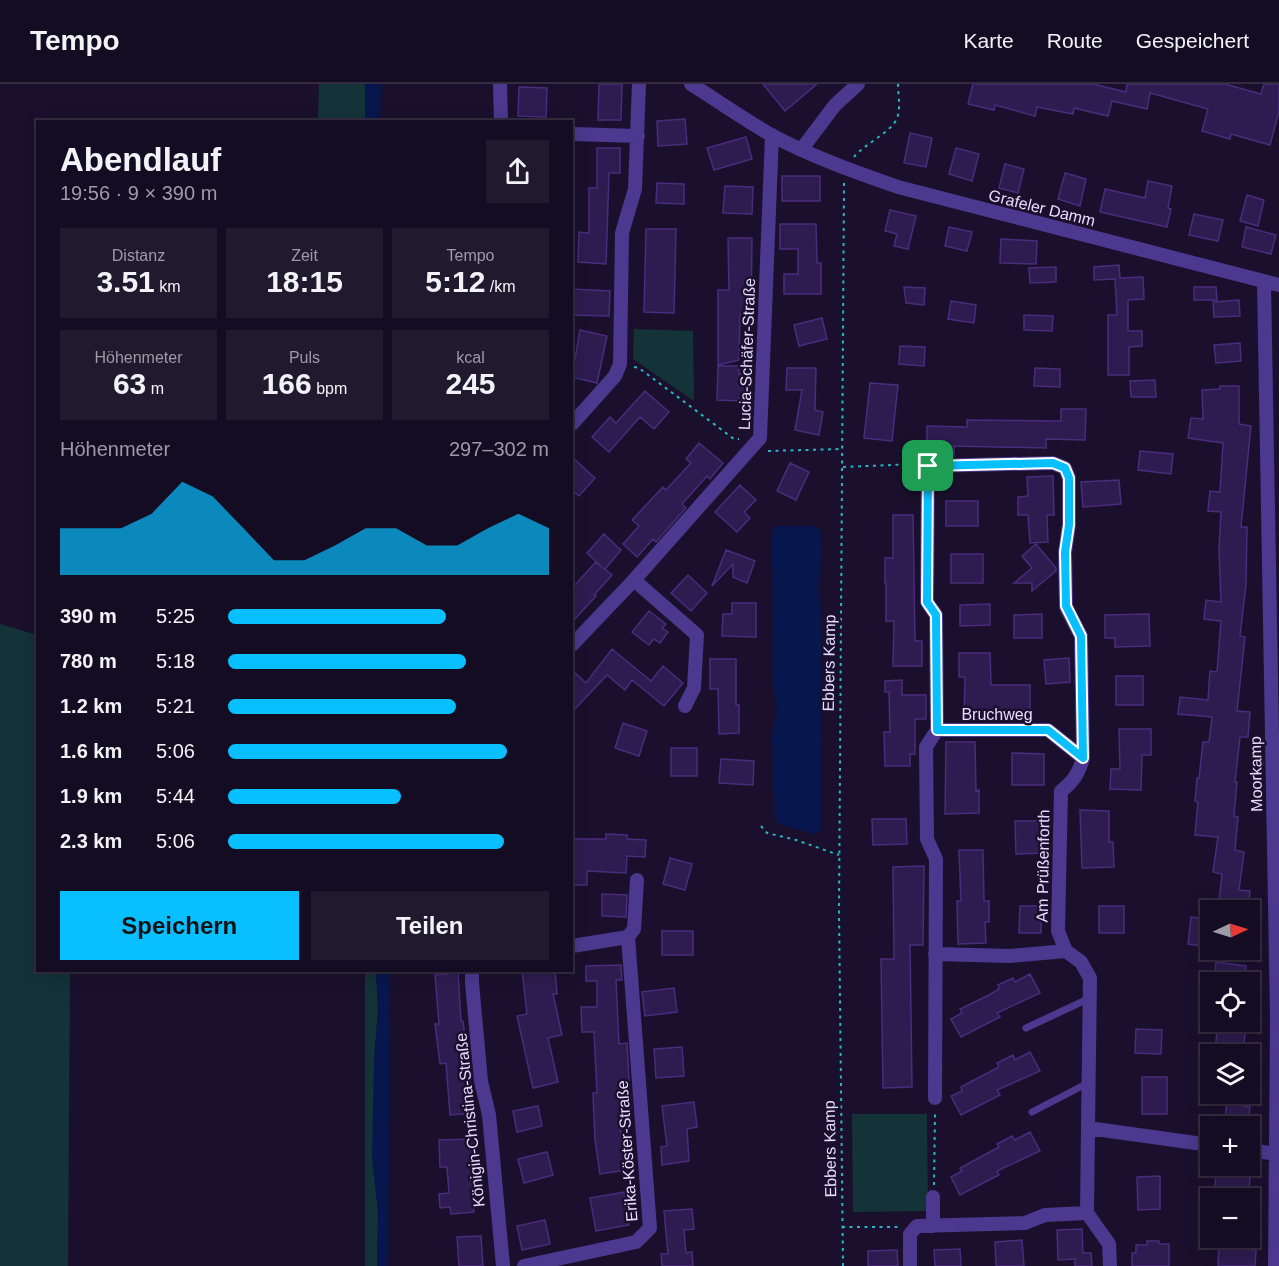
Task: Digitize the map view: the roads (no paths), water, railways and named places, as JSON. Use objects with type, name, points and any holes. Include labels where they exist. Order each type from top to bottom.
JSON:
[{"type":"street","points":[[501,84],[501,120]]},
{"type":"street","points":[[573,423],[615,376],[620,364],[622,233],[635,189],[639,84]]},
{"type":"street","name":"Grafeler Damm","points":[[691,84],[772,135],[801,150],[898,187],[1279,285]]},
{"type":"street","points":[[801,150],[835,105],[858,84]]},
{"type":"street","points":[[573,135],[638,136]]},
{"type":"street","name":"Lucia-Schäfer-Straße","points":[[573,644],[760,438],[772,135]]},
{"type":"street","name":"Moorkamp","points":[[1264,282],[1278,1018],[1275,1266]]},
{"type":"street","name":"Am Prüßenforth","points":[[937,730],[936,615],[927,602],[928,466],[1059,464],[1068,472],[1069,525],[1065,552],[1066,606],[1081,636],[1083,758],[1080,771],[1072,783],[1061,791],[1058,931],[1066,951],[1081,962],[1090,978],[1087,1213]]},
{"type":"street","points":[[633,580],[697,635],[694,688],[685,706]]},
{"type":"street","points":[[935,1098],[936,859],[927,839],[926,747],[937,730]]},
{"type":"street","name":"Bruchweg","points":[[937,730],[1048,730],[1083,758]]},
{"type":"street","name":"Erika-Köster-Straße","points":[[524,1266],[636,1242],[650,1227],[628,938],[634,929],[637,880]]},
{"type":"street","points":[[573,946],[628,938]]},
{"type":"street","points":[[935,954],[1010,956],[1066,951]]},
{"type":"street","name":"Königin-Christina-Straße","points":[[472,972],[481,1081],[489,1115],[503,1266]]},
{"type":"street","points":[[1088,1128],[1200,1144]]},
{"type":"street","points":[[1260,1152],[1276,1154]]},
{"type":"street","points":[[933,1197],[933,1226]]},
{"type":"street","points":[[910,1266],[910,1234],[917,1226],[1025,1223],[1045,1215],[1087,1213],[1109,1244],[1110,1266]]},
{"type":"lane","points":[[1026,1028],[1090,998]]},
{"type":"lane","points":[[1032,1112],[1088,1083]]}]
